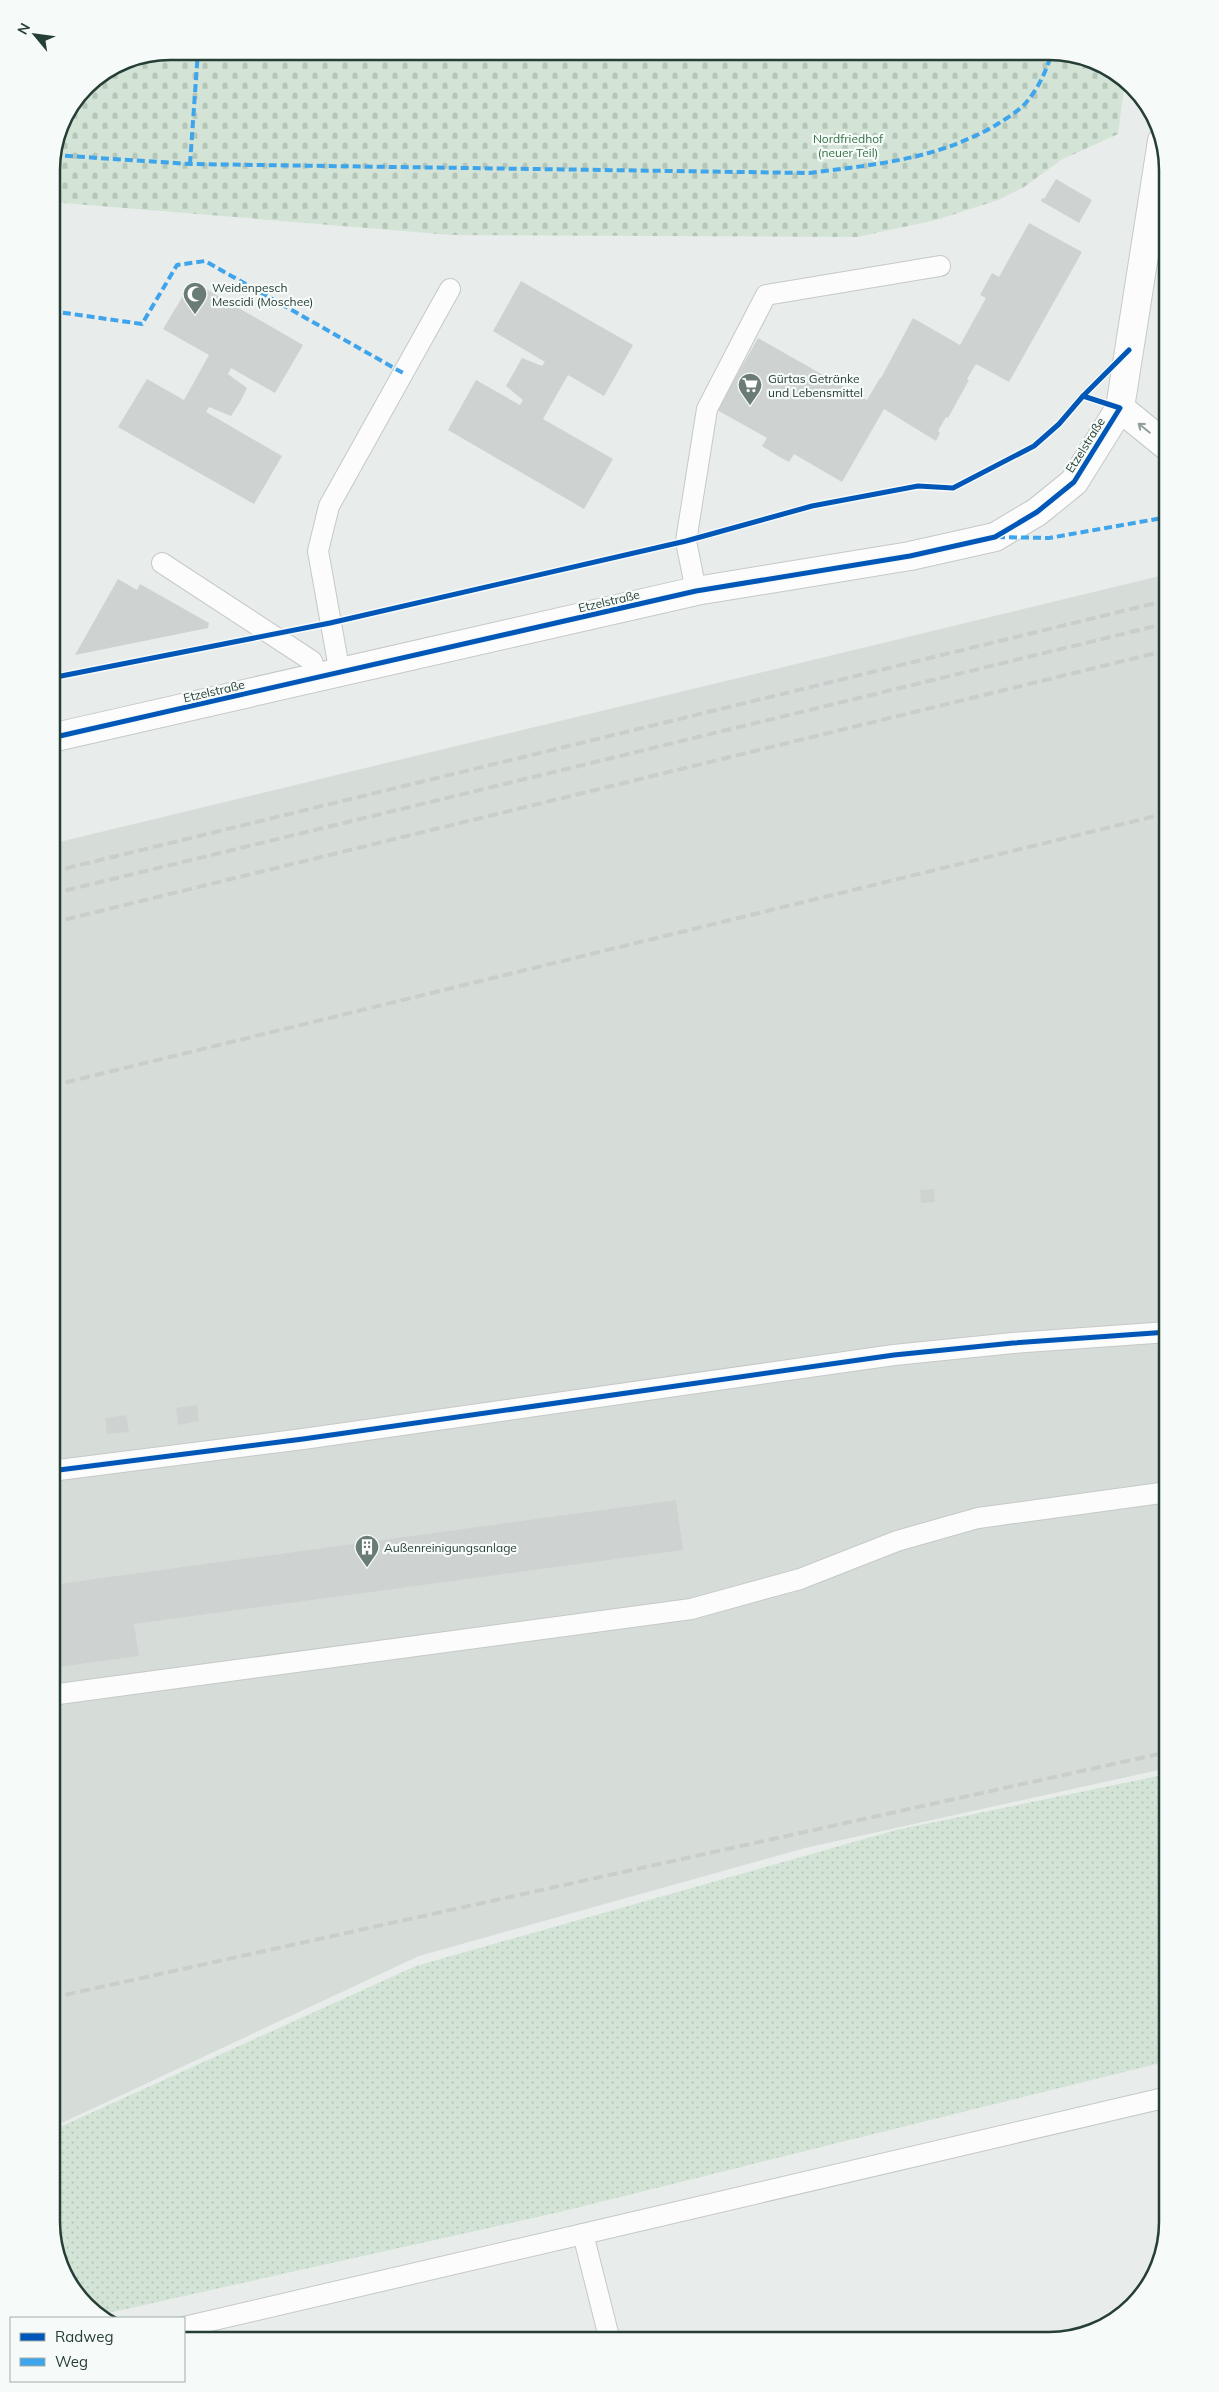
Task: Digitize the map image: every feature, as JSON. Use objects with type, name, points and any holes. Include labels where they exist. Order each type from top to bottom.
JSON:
[{"type":"street","points":[[1120,408],[1159,163]]},
{"type":"street","name":"Etzelstraße","points":[[60,736],[696,592],[910,556],[995,537],[1037,512],[1074,482],[1120,408],[1159,440]]},
{"type":"lane","points":[[696,592],[686,541],[708,409],[766,295],[940,266]]},
{"type":"lane","points":[[328,676],[318,551],[329,506],[450,289]]},
{"type":"lane","points":[[162,563],[312,661],[328,676]]},
{"type":"lane","points":[[60,1471],[303,1439],[894,1355],[1013,1342],[1159,1333]]},
{"type":"lane","points":[[60,1694],[691,1609],[800,1579],[897,1541],[978,1518],[1159,1493]]},
{"type":"lane","points":[[185,2327],[1159,2099]]},
{"type":"lane","points":[[584,2234],[608,2332]]},
{"type":"shaded area","points":[[1159,576],[1159,1770],[805,1848],[419,1956],[60,2124],[60,842]]},
{"type":"green space","name":"Nordfriedhof (neuer Teil)","points":[[170,60],[1056,60],[1071,62],[1098,71],[1124,89],[1118,134],[1061,160],[1024,187],[998,200],[936,220],[857,237],[452,235],[60,203],[60,163],[64,141],[71,121],[87,97],[97,87],[121,71],[141,64]]},
{"type":"green space","points":[[1159,1776],[1159,2063],[560,2212],[109,2313],[87,2295],[68,2264],[62,2244],[60,2222],[60,2127],[416,1966],[896,1830]]},
{"type":"building","points":[[1056,179],[1092,200],[1079,223],[1041,201]]},
{"type":"building","points":[[1029,223],[1082,252],[1009,382],[976,364],[948,418],[946,417],[938,431],[940,433],[936,441],[884,409],[842,482],[794,454],[789,462],[776,455],[762,446],[767,438],[717,410],[758,338],[867,400],[913,318],[960,345],[986,298],[980,295],[992,273],[999,277]]},
{"type":"building","points":[[192,281],[303,345],[275,393],[231,368],[228,374],[247,388],[240,402],[231,416],[209,407],[206,412],[282,456],[254,504],[118,427],[147,379],[184,400],[209,355],[163,329]]},
{"type":"building","points":[[521,281],[633,345],[604,396],[568,375],[543,419],[613,459],[584,509],[448,430],[476,380],[520,405],[523,400],[506,386],[522,358],[542,366],[545,362],[493,331]]},
{"type":"building","points":[[118,579],[137,590],[140,584],[209,623],[208,628],[75,655]]},
{"type":"building","points":[[934,1189],[935,1202],[921,1203],[920,1190]]},
{"type":"building","points":[[197,1405],[199,1421],[178,1425],[176,1408]]},
{"type":"building","points":[[126,1415],[129,1432],[107,1434],[105,1418]]},
{"type":"building","name":"Außenreinigungsanlage","points":[[676,1500],[683,1550],[134,1624],[139,1656],[60,1667],[60,1584]]},
{"type":"railway","points":[[60,870],[1159,602]]},
{"type":"railway","points":[[60,892],[1159,625]]},
{"type":"railway","points":[[60,921],[1159,652]]},
{"type":"railway","points":[[60,1084],[1159,815]]},
{"type":"railway","points":[[60,1996],[1159,1754]]},
{"type":"marked path","points":[[190,164],[197,60]]},
{"type":"marked path","points":[[61,156],[190,164],[810,173],[905,159],[951,146],[973,137],[1005,120],[1026,103],[1040,82],[1049,60]]},
{"type":"marked path","points":[[60,312],[142,324],[177,265],[205,261],[403,373]]},
{"type":"marked path","points":[[997,537],[1049,538],[1159,519]]},
{"type":"cycle path","points":[[60,676],[330,623],[686,541],[812,506],[918,486],[953,488],[1034,446],[1059,424],[1083,396],[1129,350]]},
{"type":"cycle path","points":[[60,736],[696,591],[910,556],[995,537],[1037,512],[1074,482],[1120,408],[1083,396]]},
{"type":"cycle path","points":[[60,1470],[303,1439],[894,1355],[1013,1343],[1159,1333]]},
{"type":"place","name":"Weidenpesch Mescidi (Moschee)","points":[[195,315]]},
{"type":"place","name":"Gürtas Getränke und Lebensmittel","points":[[750,406]]},
{"type":"place","name":"Außenreinigungsanlage","points":[[367,1568]]}]
